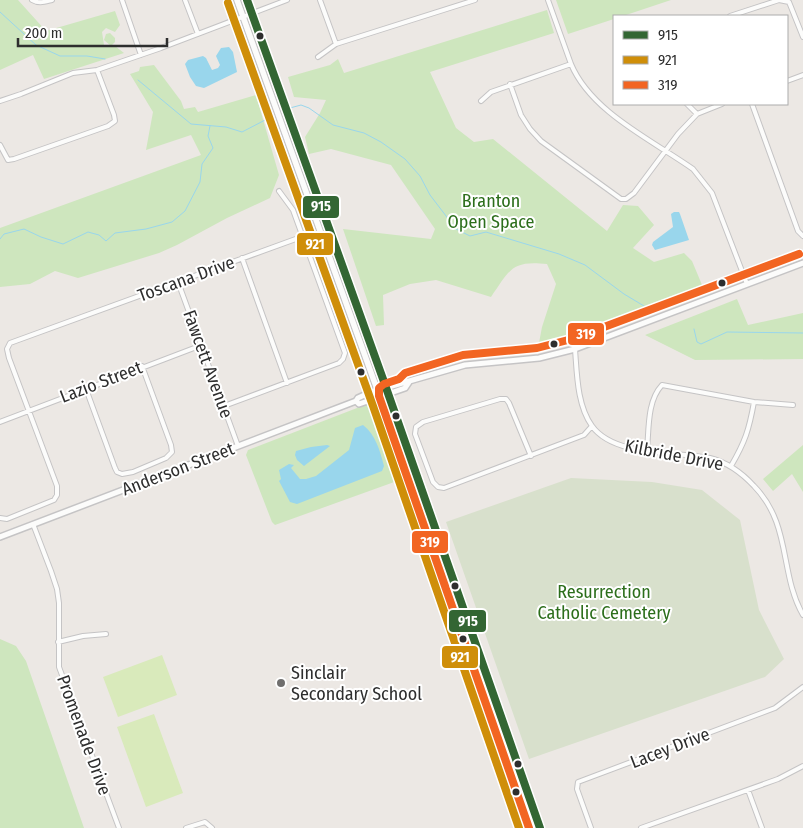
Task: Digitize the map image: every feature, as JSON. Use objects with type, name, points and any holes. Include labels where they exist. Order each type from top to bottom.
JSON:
[{"type":"main road","points":[[238,0],[378,390],[530,828]]},
{"type":"main road","points":[[247,0],[387,390],[540,828]]},
{"type":"main road","points":[[308,197],[316,194]]},
{"type":"main road","points":[[322,237],[331,234]]},
{"type":"street","points":[[32,0],[42,3],[52,0]]},
{"type":"street","points":[[122,0],[141,55]]},
{"type":"street","points":[[185,0],[198,34]]},
{"type":"street","points":[[0,101],[73,73],[97,70],[141,55],[286,0]]},
{"type":"street","points":[[320,0],[336,44]]},
{"type":"street","points":[[318,57],[336,44],[475,0]]},
{"type":"street","points":[[548,0],[574,73],[585,88],[607,111],[693,169],[712,193],[747,284]]},
{"type":"street","points":[[733,15],[779,0],[789,2],[803,37]]},
{"type":"street","points":[[481,102],[491,92],[571,64]]},
{"type":"street","points":[[0,145],[8,160],[14,159],[108,126],[115,121],[97,70]]},
{"type":"street","points":[[788,81],[803,75]]},
{"type":"street","points":[[510,84],[521,115],[530,129],[542,141],[621,199],[626,199],[634,193],[678,134],[697,114],[720,105]]},
{"type":"street","points":[[689,105],[697,114]]},
{"type":"street","points":[[752,105],[798,231],[803,236]]},
{"type":"street","points":[[224,406],[340,363],[345,353],[304,236],[293,210],[279,191]]},
{"type":"street","points":[[242,258],[304,236]]},
{"type":"street","name":"Toscana Drive","points":[[29,410],[9,358],[7,350],[10,343],[242,258],[287,383]]},
{"type":"street","name":"Anderson Street","points":[[0,537],[356,401],[358,398],[378,390],[405,388],[409,382],[465,365],[539,358],[575,349],[803,263]]},
{"type":"street","name":"Fawcett Avenue","points":[[178,282],[238,446]]},
{"type":"street","name":"Lazio Street","points":[[0,422],[142,366],[202,345]]},
{"type":"street","name":"Kilbride Drive","points":[[575,349],[583,408],[592,426],[605,439],[623,446],[710,458],[730,466],[754,486],[767,502],[776,519],[782,537],[797,604],[803,616]]},
{"type":"street","points":[[86,389],[118,472],[122,474],[142,468],[166,458],[172,452],[172,445],[142,366]]},
{"type":"street","points":[[647,450],[653,400],[662,385],[754,402],[793,405]]},
{"type":"street","name":"Anderson Street","points":[[356,401],[359,404],[380,396],[387,390]]},
{"type":"street","points":[[531,456],[506,399],[475,406],[423,422],[416,426],[418,442],[433,482],[438,487],[444,488],[531,456],[584,435],[592,426]]},
{"type":"street","points":[[730,466],[743,445],[750,426],[754,402]]},
{"type":"street","points":[[0,518],[7,519],[15,516],[54,500],[57,495],[57,486],[29,410]]},
{"type":"street","name":"Promenade Drive","points":[[33,524],[51,571],[59,603],[59,667],[119,828]]},
{"type":"street","points":[[58,642],[83,636],[106,634]]},
{"type":"street","name":"Lacey Drive","points":[[591,828],[577,789],[578,782],[775,708],[803,687]]},
{"type":"street","points":[[641,828],[778,779],[803,766]]},
{"type":"street","points":[[748,790],[762,828]]},
{"type":"street","points":[[186,828],[205,822],[212,828]]},
{"type":"green space","points":[[0,0],[18,0],[46,31],[115,11],[120,25],[115,32],[106,28],[102,32],[104,45],[115,46],[124,53],[44,79],[33,55],[0,70]]},
{"type":"green space","points":[[556,0],[671,0],[626,15],[613,15],[613,19],[568,34]]},
{"type":"green space","name":"Branton Open Space","points":[[547,10],[554,33],[430,72],[456,128],[474,142],[493,139],[607,231],[623,205],[638,206],[654,225],[633,248],[654,262],[684,253],[692,261],[705,292],[580,340],[539,343],[542,327],[556,284],[547,264],[535,263],[518,266],[513,269],[491,297],[436,280],[410,284],[383,295],[384,325],[376,326],[343,229],[431,239],[435,229],[391,165],[331,149],[309,154],[305,137],[326,100],[294,97],[288,77],[330,65],[338,59],[344,73]]},
{"type":"green space","points":[[110,33],[115,38],[115,42],[111,46],[104,40],[106,34]]},
{"type":"green space","points":[[154,65],[181,101],[184,109],[195,107],[198,112],[256,95],[279,175],[270,198],[159,253],[78,278],[55,271],[30,284],[0,287],[0,228],[201,155],[191,135],[146,150],[153,112],[130,74],[139,71],[140,67]]},
{"type":"green space","points":[[737,299],[748,325],[803,313],[803,359],[695,360],[645,335]]},
{"type":"green space","points":[[370,403],[397,481],[275,525],[272,522],[246,455],[248,450]]},
{"type":"green space","points":[[803,445],[803,492],[792,474],[773,491],[763,479]]},
{"type":"green space","name":"Resurrection Catholic Cemetery","points":[[571,478],[652,482],[702,490],[740,520],[759,610],[784,659],[765,677],[529,759],[446,522]]},
{"type":"green space","points":[[0,639],[16,646],[26,661],[84,828],[0,828]]},
{"type":"green space","points":[[162,655],[177,695],[118,717],[103,677]]},
{"type":"green space","points":[[154,714],[183,793],[146,807],[117,727]]},
{"type":"water","points":[[229,47],[233,52],[237,72],[204,88],[196,86],[185,64],[188,60],[203,56],[212,70],[220,65],[216,56],[221,48]]},
{"type":"water","points":[[679,212],[689,240],[655,250],[652,245],[653,242],[673,227],[671,214]]},
{"type":"water","points":[[363,425],[377,444],[384,466],[382,471],[297,504],[290,502],[279,481],[281,479],[279,470],[289,464],[294,465],[291,468],[300,479],[316,476],[349,450],[355,428]]},
{"type":"water","points":[[330,446],[304,466],[297,460],[296,451]]},
{"type":"waterway","points":[[0,12],[36,45],[60,56],[87,56],[105,59]]},
{"type":"waterway","points":[[138,80],[191,124],[226,127],[242,132],[269,118]]},
{"type":"waterway","points":[[290,108],[301,105],[309,108],[333,125],[364,133],[381,142],[405,159],[420,176],[430,195],[456,229],[470,236],[486,232],[559,254],[585,265],[624,294],[644,306]]},
{"type":"waterway","points":[[0,239],[4,234],[24,229],[63,244],[88,232],[99,235],[106,241],[115,233],[146,229],[172,222],[185,211],[200,182],[202,164],[213,148],[208,136],[210,126]]},
{"type":"waterway","points":[[694,329],[697,342],[701,344],[727,332],[803,333]]},
{"type":"transit line","name":"915","points":[[247,0],[383,379],[540,828]]},
{"type":"transit line","name":"921","points":[[228,3],[373,406],[519,828]]},
{"type":"transit line","name":"319","points":[[529,828],[379,396],[379,388],[384,384],[399,379],[405,373],[463,355],[537,348],[572,339],[799,254]]},
{"type":"place","name":"Sinclair Secondary School","points":[[281,683]]}]
